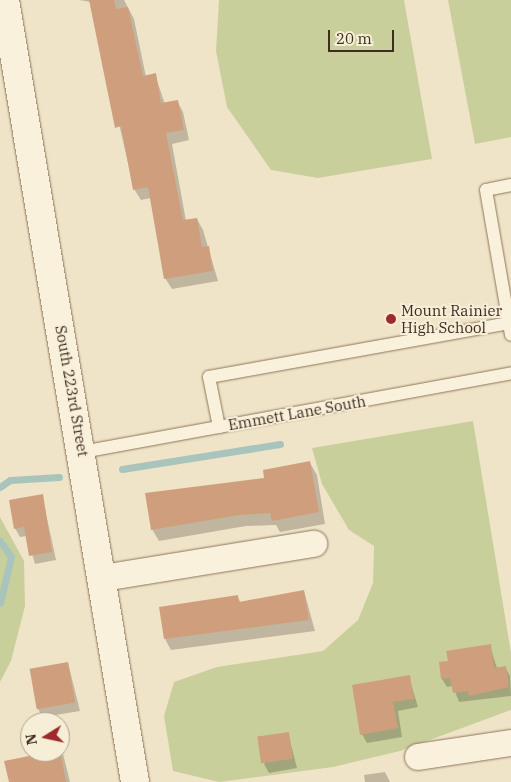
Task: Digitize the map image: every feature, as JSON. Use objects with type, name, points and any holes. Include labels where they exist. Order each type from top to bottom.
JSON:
[{"type":"street","name":"South 223rd Street","points":[[5,0],[103,578],[135,782]]},
{"type":"street","points":[[103,578],[314,544]]},
{"type":"street","points":[[418,757],[511,743]]},
{"type":"lane","points":[[219,427],[209,377],[510,329],[486,190],[511,185]]},
{"type":"lane","name":"Emmett Lane South","points":[[82,452],[511,373]]},
{"type":"green space","points":[[219,0],[404,0],[432,159],[318,178],[271,170],[227,107],[216,51]]},
{"type":"green space","points":[[448,0],[511,0],[511,137],[475,144]]},
{"type":"green space","points":[[473,421],[511,653],[511,710],[400,751],[333,767],[219,782],[173,771],[164,716],[174,682],[217,667],[323,651],[358,620],[373,583],[374,546],[349,530],[322,484],[312,448]]},
{"type":"green space","points":[[0,517],[24,561],[25,606],[11,661],[0,682]]},
{"type":"building","points":[[89,0],[114,0],[116,9],[128,7],[143,76],[156,73],[161,103],[178,100],[184,130],[166,133],[183,220],[197,218],[202,247],[209,246],[213,271],[164,279],[148,187],[133,190],[121,126],[115,128]]},
{"type":"building","points":[[310,461],[319,512],[272,521],[270,513],[239,515],[151,530],[145,493],[264,478],[263,470]]},
{"type":"building","points":[[43,494],[52,552],[29,556],[24,527],[14,529],[9,500]]},
{"type":"building","points":[[304,590],[309,620],[164,639],[159,607],[238,595],[239,602]]},
{"type":"building","points":[[491,644],[494,668],[506,666],[509,687],[469,696],[468,691],[453,693],[450,678],[441,679],[439,662],[448,661],[446,651]]},
{"type":"building","points":[[68,662],[75,702],[37,709],[30,669]]},
{"type":"building","points":[[410,675],[414,699],[393,702],[398,728],[360,735],[352,685]]},
{"type":"building","points":[[289,732],[293,759],[261,763],[257,736]]},
{"type":"building","points":[[20,758],[20,762],[62,762],[66,782],[9,782],[4,761]]},
{"type":"waterway","points":[[122,469],[280,444]]},
{"type":"waterway","points":[[0,487],[10,480],[59,477]]},
{"type":"waterway","points":[[0,541],[11,557],[0,603]]},
{"type":"place","name":"Mount Rainier High School","points":[[391,319]]}]
